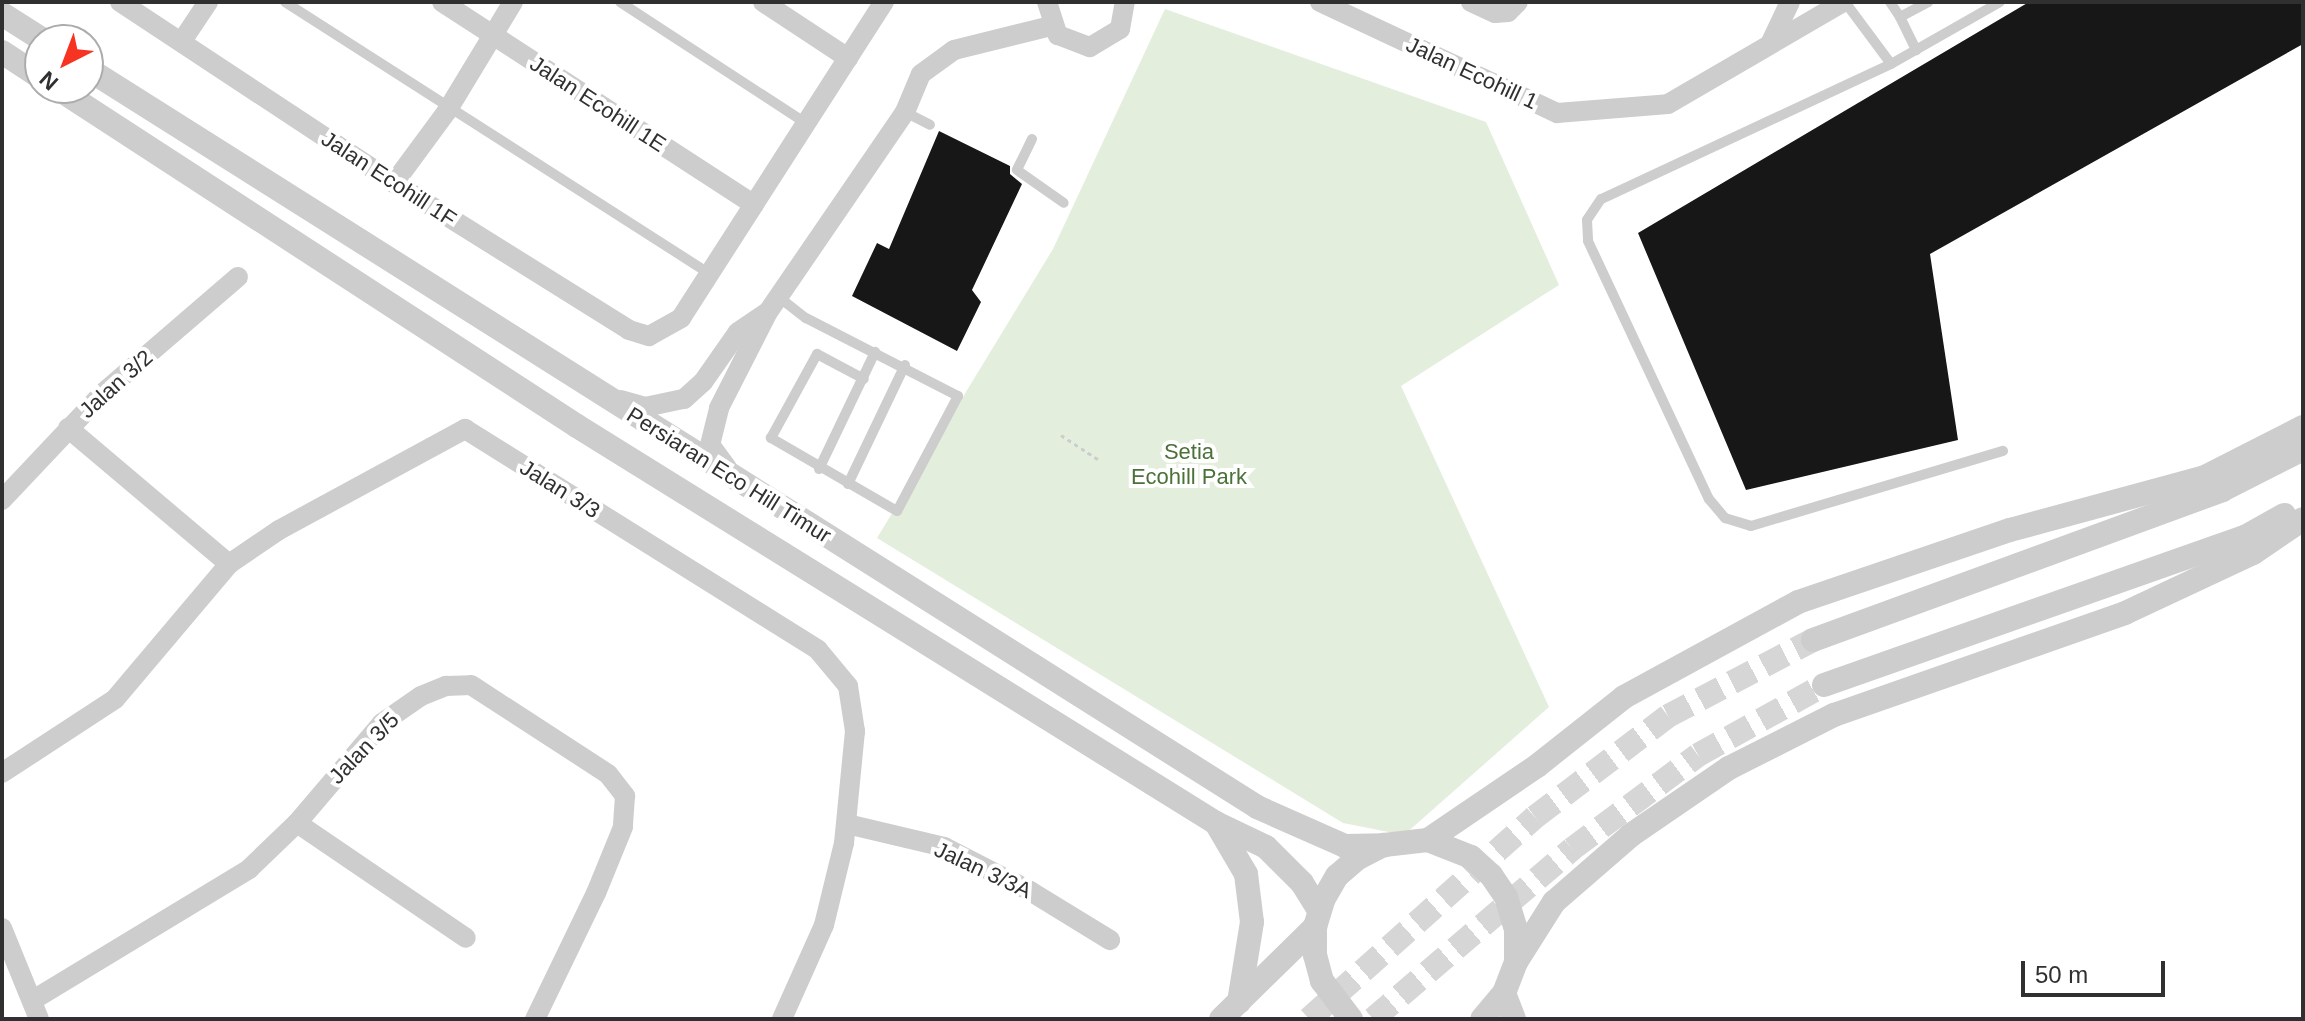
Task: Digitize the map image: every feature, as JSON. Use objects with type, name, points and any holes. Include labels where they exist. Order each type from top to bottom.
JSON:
[{"type":"street","name":"Jalan Ecohill 1F","points":[[120,2],[394,183],[629,330],[649,336],[666,330],[681,318],[710,274]]},
{"type":"street","points":[[182,41],[208,2]]},
{"type":"street","name":"Jalan Ecohill 1E","points":[[442,2],[754,205]]},
{"type":"street","points":[[394,183],[447,111],[513,2]]},
{"type":"street","points":[[763,2],[848,58]]},
{"type":"street","points":[[710,274],[884,2]]},
{"type":"street","points":[[1047,2],[1051,26],[1079,47],[1102,44],[1120,29],[1125,2]]},
{"type":"street","name":"Jalan Ecohill 1","points":[[1320,2],[1557,113],[1668,104],[1844,2]]},
{"type":"street","points":[[1471,2],[1513,7]]},
{"type":"street","points":[[1771,42],[1790,2]]},
{"type":"street","points":[[2,14],[24,28]]},
{"type":"street","points":[[741,482],[710,445],[713,426],[774,305],[905,112],[921,74],[954,50],[1051,26]]},
{"type":"street","points":[[2,52],[24,66]]},
{"type":"street","name":"Persiaran Eco Hill Timur","points":[[104,79],[1257,807],[1345,846],[1428,840]]},
{"type":"street","name":"Persiaran Eco Hill Timur","points":[[82,104],[577,426],[1216,823],[1266,847],[1302,883],[1317,919]]},
{"type":"street","name":"Jalan 3/2","points":[[2,500],[68,428],[238,277]]},
{"type":"street","points":[[598,393],[645,407],[684,399],[703,382],[738,332],[774,305]]},
{"type":"street","points":[[1428,840],[1537,766],[1624,697],[1798,602],[2010,530],[2205,477],[2303,427]]},
{"type":"street","points":[[68,428],[229,564]]},
{"type":"street","name":"Jalan 3/3","points":[[2,773],[115,699],[229,564],[279,530],[465,429],[818,650],[848,686],[853,716],[847,824],[824,925],[782,1019]]},
{"type":"street","points":[[1813,640],[2222,490],[2303,449]]},
{"type":"street","points":[[1824,685],[2245,537],[2303,504]]},
{"type":"street","points":[[1482,1019],[1504,993],[1516,962],[1554,902],[1631,835],[1729,768],[1834,715],[2125,613],[2253,553],[2303,519]]},
{"type":"street","name":"Jalan 3/5","points":[[36,1009],[249,869],[297,823],[382,723],[421,696],[446,686],[471,685],[608,774],[625,796],[623,827],[564,967],[535,1019]]},
{"type":"street","points":[[297,823],[466,938]]},
{"type":"street","points":[[1216,823],[1246,874],[1252,922],[1230,1010]]},
{"type":"street","name":"Jalan 3/3A","points":[[847,824],[944,847],[1030,891],[1110,940]]},
{"type":"street","points":[[1428,840],[1471,857],[1491,875],[1506,897],[1516,929],[1516,962]]},
{"type":"street","points":[[1230,1010],[1317,919],[1337,876],[1384,845]]},
{"type":"street","points":[[1317,919],[1322,981],[1351,1019]]},
{"type":"street","points":[[2,928],[36,1009]]},
{"type":"street","points":[[1504,993],[1514,1019]]},
{"type":"lane","points":[[285,2],[447,111],[710,274]]},
{"type":"lane","points":[[620,2],[807,124]]},
{"type":"lane","points":[[1844,2],[1891,64]]},
{"type":"lane","points":[[1890,2],[1916,50]]},
{"type":"lane","points":[[1900,17],[1928,2]]},
{"type":"lane","points":[[2000,2],[1891,64],[1601,199],[1587,220],[1588,241],[1709,499],[1725,518],[1751,526],[2003,451]]},
{"type":"lane","points":[[905,112],[930,125]]},
{"type":"lane","points":[[1032,139],[1017,170],[1064,203]]},
{"type":"lane","points":[[774,305],[905,365],[958,396],[897,511],[819,469],[771,438],[817,354],[864,379]]},
{"type":"lane","points":[[819,469],[875,352]]},
{"type":"lane","points":[[848,484],[905,365]]},
{"type":"path","points":[[1061,435],[1099,460]]},
{"type":"green space","name":"Setia Ecohill Park","points":[[1165,9],[1486,122],[1559,285],[1401,386],[1549,707],[1404,835],[1343,823],[877,538],[1053,249]]},
{"type":"building","points":[[2029,2],[2303,2],[2303,44],[1930,254],[1958,440],[1746,490],[1638,233]]},
{"type":"building","points":[[939,131],[1010,166],[1010,174],[1022,184],[972,290],[981,302],[957,351],[852,296],[877,243],[889,249]]},
{"type":"tunnel","points":[[1309,1019],[1535,817],[1668,716],[1813,640]]},
{"type":"tunnel","points":[[1373,1019],[1572,849],[1698,755],[1824,685]]}]
